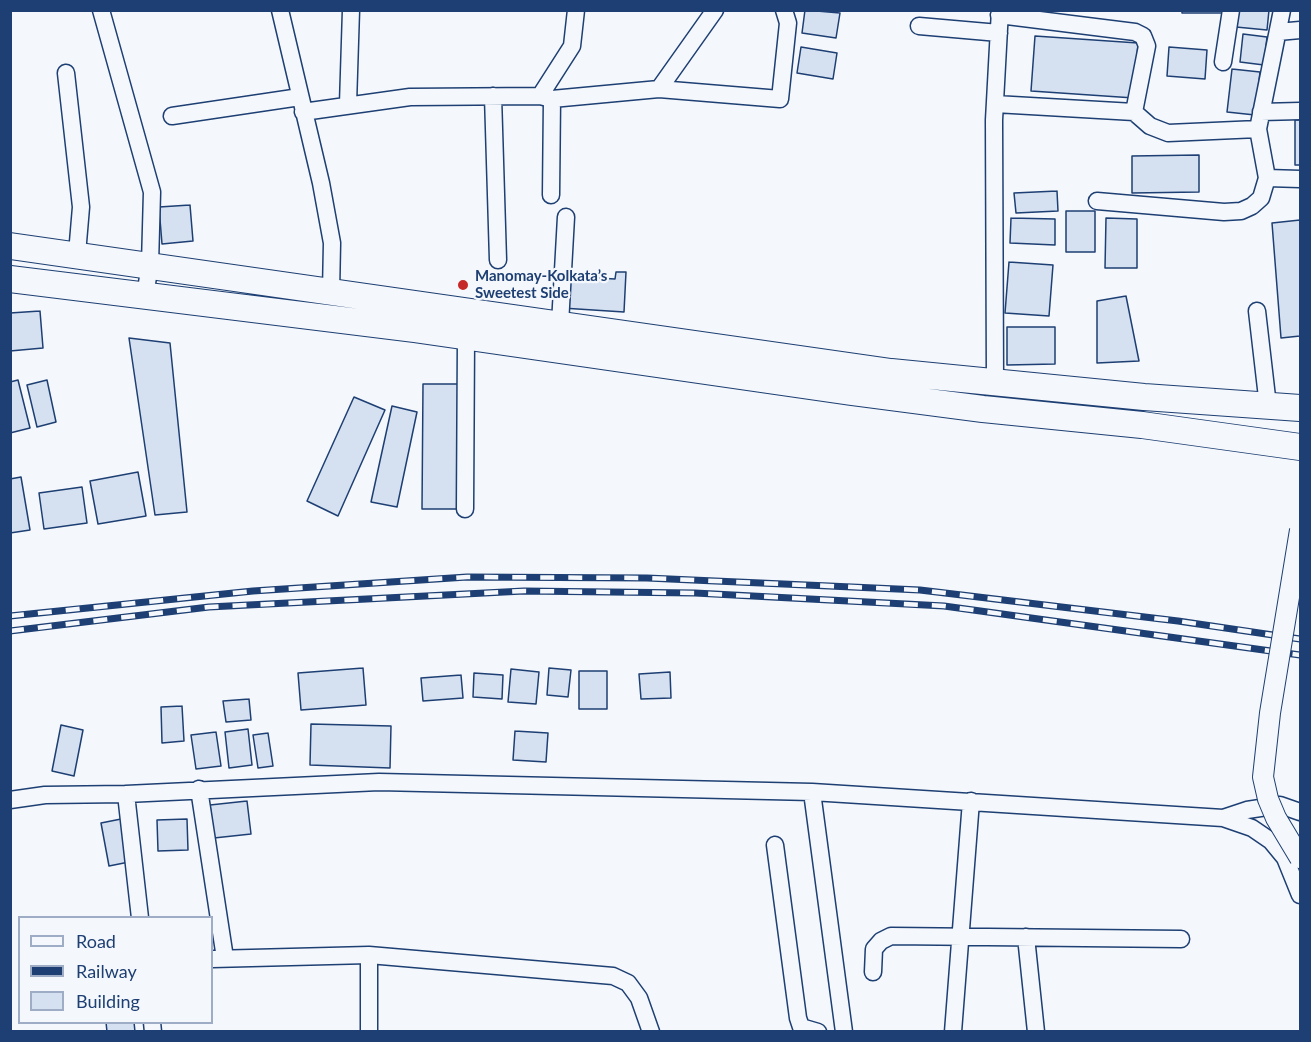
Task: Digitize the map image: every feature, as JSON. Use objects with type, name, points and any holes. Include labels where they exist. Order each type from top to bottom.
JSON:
[{"type":"main road","points":[[10,246],[150,264],[880,371],[1144,397],[1300,408]]},
{"type":"main road","points":[[10,279],[466,338],[972,408],[1142,425],[1300,447]]},
{"type":"main road","points":[[1142,425],[1144,397]]},
{"type":"street","points":[[101,10],[152,192],[150,264],[145,296]]},
{"type":"street","points":[[280,10],[321,183],[332,243],[331,292]]},
{"type":"street","points":[[348,104],[351,10]]},
{"type":"street","points":[[551,195],[546,97],[572,46],[576,10]]},
{"type":"street","points":[[659,89],[715,10]]},
{"type":"street","points":[[172,116],[302,104],[348,104],[410,97],[546,97],[659,89],[780,99],[788,23],[784,10]]},
{"type":"street","points":[[1222,62],[1231,10]]},
{"type":"street","points":[[1097,201],[1224,213],[1241,211],[1252,206],[1261,198],[1267,178],[1257,129],[1282,10]]},
{"type":"street","points":[[995,383],[995,104],[999,13],[1135,32],[1143,36],[1147,46],[1134,112]]},
{"type":"street","points":[[919,26],[999,33]]},
{"type":"street","points":[[1278,32],[1300,30]]},
{"type":"street","points":[[66,73],[81,207],[76,254]]},
{"type":"street","points":[[493,96],[498,260]]},
{"type":"street","points":[[995,104],[1134,112],[1150,126],[1168,133],[1257,129]]},
{"type":"street","points":[[1262,112],[1300,111]]},
{"type":"street","points":[[1267,178],[1300,179]]},
{"type":"street","points":[[560,324],[567,217]]},
{"type":"street","points":[[1257,311],[1268,406]]},
{"type":"street","points":[[465,509],[466,338]]},
{"type":"street","points":[[1300,530],[1270,713],[1263,777],[1268,799],[1276,818],[1300,858]]},
{"type":"street","points":[[10,800],[45,795],[126,794],[379,782],[812,792],[1223,818],[1252,828],[1271,841],[1285,858],[1300,895]]},
{"type":"street","points":[[199,789],[218,958],[369,955],[613,976],[628,983],[639,998],[651,1032]]},
{"type":"street","points":[[812,792],[844,1031],[826,1032]]},
{"type":"street","points":[[126,794],[140,916]]},
{"type":"street","points":[[953,1032],[971,801]]},
{"type":"street","points":[[1223,818],[1280,805],[1300,812]]},
{"type":"street","points":[[775,845],[798,1018],[801,1027],[818,1032]]},
{"type":"street","points":[[873,972],[874,949],[881,941],[891,936],[1181,939]]},
{"type":"street","points":[[1026,937],[1036,1032]]},
{"type":"street","points":[[369,955],[369,1032]]},
{"type":"building","points":[[805,10],[840,13],[836,38],[802,33]]},
{"type":"building","points":[[1182,10],[1226,10],[1226,13],[1182,13]]},
{"type":"building","points":[[1238,10],[1269,10],[1267,30],[1236,27]]},
{"type":"building","points":[[1243,34],[1267,37],[1264,65],[1240,62]]},
{"type":"building","points":[[1035,36],[1138,43],[1134,98],[1031,91]]},
{"type":"building","points":[[801,47],[837,53],[833,79],[797,73]]},
{"type":"building","points":[[1169,47],[1207,50],[1205,79],[1167,76]]},
{"type":"building","points":[[1232,69],[1260,72],[1255,115],[1227,112]]},
{"type":"building","points":[[1295,120],[1300,120],[1300,165],[1295,165]]},
{"type":"building","points":[[1199,155],[1199,192],[1132,193],[1132,156]]},
{"type":"building","points":[[1057,191],[1058,211],[1016,213],[1014,193]]},
{"type":"building","points":[[190,205],[193,241],[162,244],[159,207]]},
{"type":"building","points":[[1066,211],[1095,211],[1095,252],[1066,252]]},
{"type":"building","points":[[1011,218],[1055,219],[1055,245],[1010,243]]},
{"type":"building","points":[[1106,218],[1137,219],[1137,268],[1105,268]]},
{"type":"building","points":[[1300,220],[1300,336],[1281,338],[1272,223]]},
{"type":"building","points":[[1009,262],[1053,265],[1049,316],[1005,313]]},
{"type":"building","points":[[616,272],[626,272],[624,312],[562,308],[564,276],[615,279]]},
{"type":"building","points":[[1126,296],[1139,361],[1097,363],[1097,301]]},
{"type":"building","points":[[40,311],[43,348],[10,351],[10,313]]},
{"type":"building","points":[[1007,327],[1055,327],[1055,364],[1007,365]]},
{"type":"building","points":[[129,338],[170,343],[187,512],[155,515]]},
{"type":"building","points":[[18,380],[30,428],[10,433],[10,382]]},
{"type":"building","points":[[47,380],[56,422],[37,427],[27,385]]},
{"type":"building","points":[[423,384],[459,384],[458,509],[422,509]]},
{"type":"building","points":[[354,397],[385,410],[338,516],[307,501]]},
{"type":"building","points":[[392,406],[417,412],[397,507],[371,502]]},
{"type":"building","points":[[138,472],[146,516],[98,524],[90,481]]},
{"type":"building","points":[[21,477],[30,530],[10,533],[10,479]]},
{"type":"building","points":[[82,487],[87,523],[44,529],[39,493]]},
{"type":"building","points":[[363,668],[366,705],[301,710],[298,673]]},
{"type":"building","points":[[549,668],[571,670],[568,697],[547,695]]},
{"type":"building","points":[[511,669],[539,672],[536,704],[508,702]]},
{"type":"building","points":[[579,671],[607,671],[607,709],[579,709]]},
{"type":"building","points":[[670,672],[671,698],[641,699],[639,674]]},
{"type":"building","points":[[474,673],[503,675],[502,699],[473,697]]},
{"type":"building","points":[[461,675],[463,698],[423,701],[421,678]]},
{"type":"building","points":[[249,699],[251,720],[226,722],[223,701]]},
{"type":"building","points":[[182,706],[184,741],[162,743],[161,707]]},
{"type":"building","points":[[311,724],[391,726],[390,768],[310,765]]},
{"type":"building","points":[[61,725],[83,730],[74,776],[52,771]]},
{"type":"building","points":[[248,729],[252,765],[229,768],[225,732]]},
{"type":"building","points":[[515,731],[548,733],[546,762],[513,760]]},
{"type":"building","points":[[216,732],[221,766],[196,769],[191,735]]},
{"type":"building","points":[[268,733],[273,766],[258,768],[253,735]]},
{"type":"building","points":[[247,801],[251,834],[214,838],[210,805]]},
{"type":"building","points":[[121,819],[129,862],[109,866],[101,823]]},
{"type":"building","points":[[187,819],[188,850],[158,851],[157,820]]},
{"type":"building","points":[[106,1024],[134,1024],[135,1032],[107,1032]]},
{"type":"railway","points":[[10,616],[253,591],[467,577],[647,578],[920,590],[1178,621],[1300,639]]},
{"type":"railway","points":[[10,631],[209,607],[524,591],[695,593],[944,606],[1300,655]]},
{"type":"place","name":"Manomay-Kolkata’s Sweetest Side","points":[[463,285]]}]
